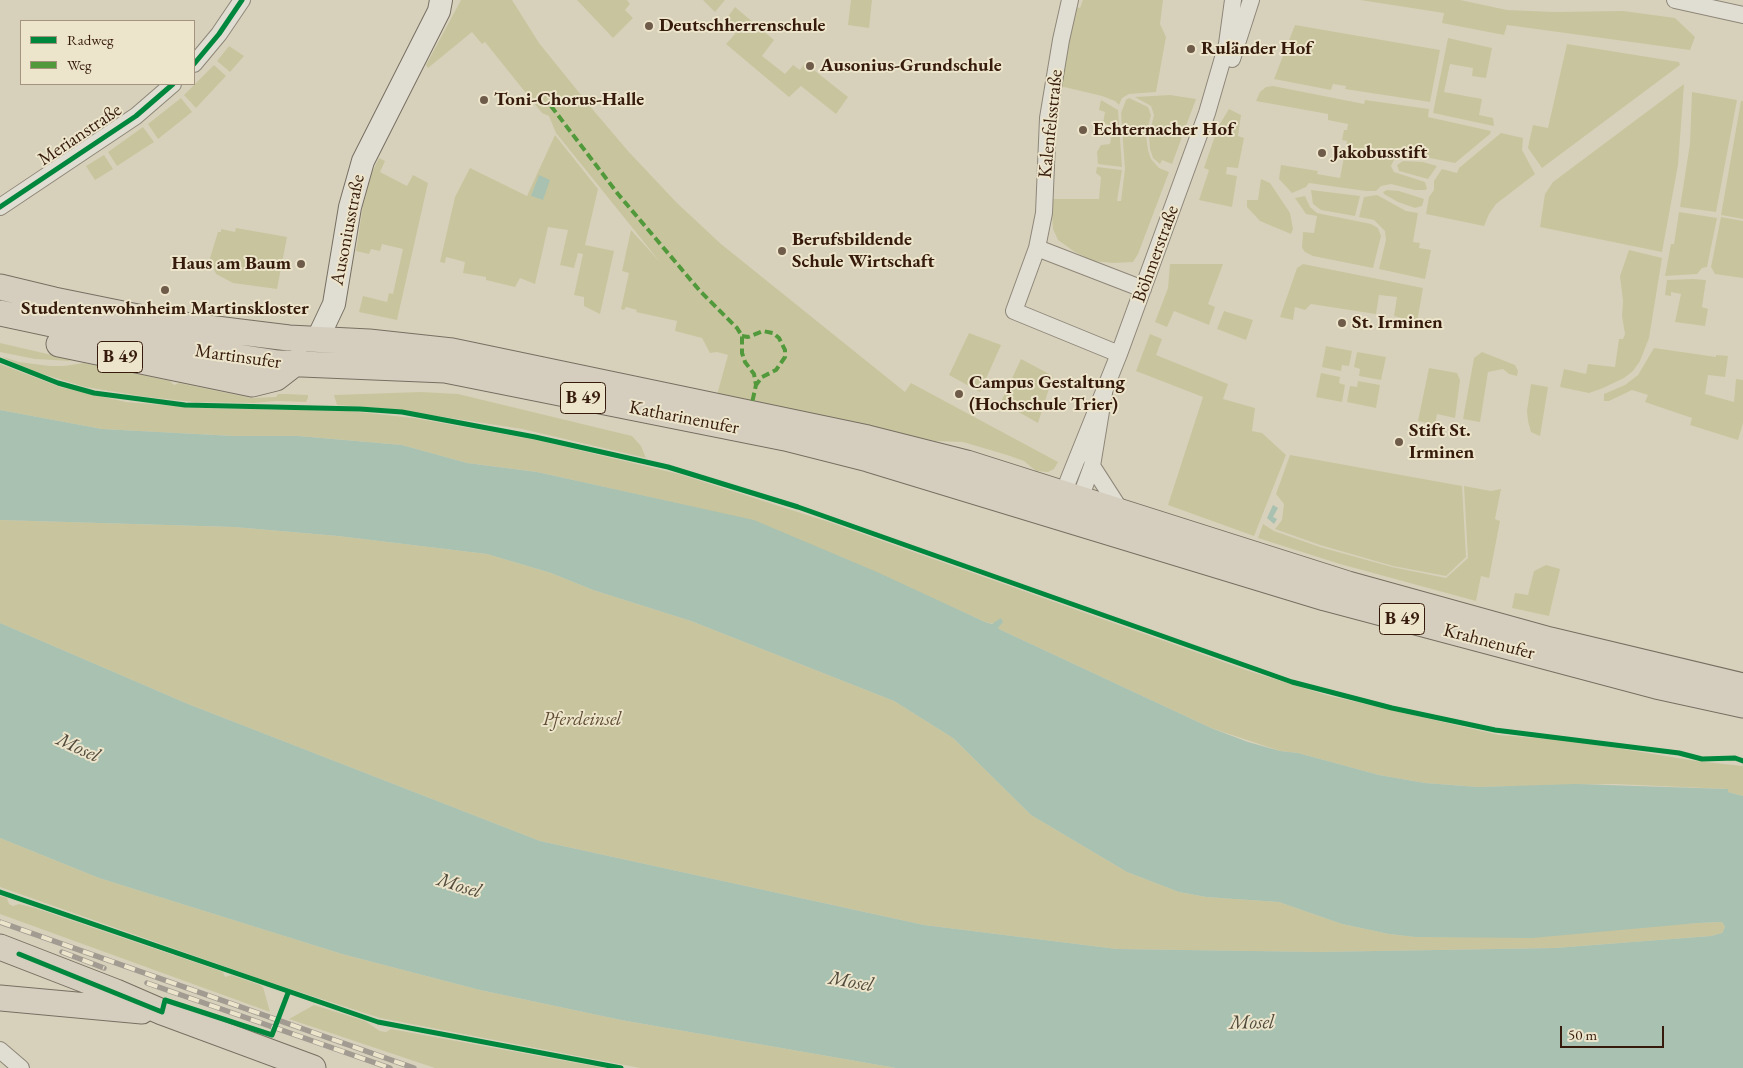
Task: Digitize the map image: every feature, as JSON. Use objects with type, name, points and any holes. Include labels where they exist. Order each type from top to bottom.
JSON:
[{"type":"main road","name":"Ausoniusstraße","points":[[294,365],[317,340],[334,304],[350,207],[363,161],[443,4]]},
{"type":"main road","name":"Martinsufer","points":[[1,287],[167,323],[249,334],[317,340]]},
{"type":"main road","points":[[334,304],[337,317],[344,328],[369,342]]},
{"type":"main road","name":"Martinsufer","points":[[0,313],[127,340],[294,365]]},
{"type":"main road","name":"Martinsufer","points":[[0,330],[252,384],[276,378],[294,365]]},
{"type":"main road","name":"Katharinenufer","points":[[317,340],[369,342],[452,350],[740,410],[904,447],[1073,496]]},
{"type":"main road","name":"Katharinenufer","points":[[294,365],[445,370],[496,378],[552,392],[785,438],[868,459],[1065,518]]},
{"type":"main road","name":"Krahnenufer","points":[[1073,496],[1348,584],[1559,642],[1743,686]]},
{"type":"main road","name":"Krahnenufer","points":[[1065,518],[1325,598],[1656,686],[1743,705]]},
{"type":"main road","points":[[3,994],[26,990],[31,982],[28,968],[10,950]]},
{"type":"main road","points":[[10,950],[162,1012],[314,1068]]},
{"type":"main road","points":[[3,994],[162,1012]]},
{"type":"street","points":[[195,63],[219,34],[242,0]]},
{"type":"street","name":"Kalenfelsstraße","points":[[1070,0],[1061,40],[1048,118],[1044,212],[1037,248],[1014,311],[1119,354]]},
{"type":"street","name":"Böhmerstraße","points":[[1065,518],[1073,513],[1077,458],[1104,394],[1207,113],[1227,44],[1233,0]]},
{"type":"street","points":[[1675,0],[1743,14]]},
{"type":"street","name":"Böhmerstraße","points":[[1207,113],[1223,85],[1253,2]]},
{"type":"street","name":"Merianstraße","points":[[0,207],[136,116],[172,85]]},
{"type":"street","points":[[1037,248],[1143,289]]},
{"type":"street","name":"Böhmerstraße","points":[[1073,496],[1092,466],[1104,394]]},
{"type":"street","name":"Böhmerstraße","points":[[1024,481],[1052,479],[1077,458]]},
{"type":"street","points":[[1092,466],[1121,511]]},
{"type":"street","points":[[0,1050],[21,1068]]},
{"type":"green space","points":[[461,0],[512,0],[539,43],[594,111],[628,151],[677,203],[721,244],[905,392],[911,383],[1058,462],[1054,469],[1048,472],[1036,471],[1024,461],[963,442],[935,441],[717,395],[728,355],[717,352],[710,353],[702,338],[675,331],[677,321],[636,312],[637,310],[626,307],[624,310],[621,309],[629,273],[622,271],[631,230],[660,262],[556,133],[549,116],[542,113],[485,42],[482,44],[472,32],[428,68],[426,65]]},
{"type":"green space","points":[[577,0],[627,0],[630,4],[625,10],[633,18],[613,38]]},
{"type":"green space","points":[[703,0],[725,0],[715,12]]},
{"type":"green space","points":[[851,0],[872,0],[869,28],[848,25]]},
{"type":"green space","points":[[1083,0],[1163,0],[1160,24],[1166,37],[1156,92],[1129,94],[1122,98],[1119,105],[1115,101],[1102,96],[1060,86],[1076,7],[1080,8]]},
{"type":"green space","points":[[1360,0],[1460,0],[1507,10],[1555,12],[1623,11],[1675,18],[1695,37],[1690,50],[1507,25],[1504,35],[1442,23],[1444,13]]},
{"type":"green space","points":[[735,7],[774,40],[762,56],[785,74],[793,65],[800,70],[805,63],[848,97],[836,114],[801,86],[789,97],[726,44],[735,34],[724,22]]},
{"type":"green space","points":[[1295,25],[1440,50],[1430,102],[1345,89],[1346,86],[1333,84],[1331,90],[1274,79]]},
{"type":"green space","points":[[1448,38],[1492,48],[1486,78],[1472,76],[1473,68],[1450,64],[1444,92],[1482,99],[1479,115],[1493,118],[1494,126],[1433,113]]},
{"type":"green space","points":[[1567,44],[1679,62],[1680,65],[1542,168],[1528,148],[1530,138],[1533,125],[1548,128]]},
{"type":"green space","points":[[229,46],[244,56],[230,72],[217,61]]},
{"type":"green space","points":[[214,65],[226,76],[196,108],[184,95]]},
{"type":"green space","points":[[1684,84],[1678,165],[1662,252],[1540,227],[1545,194],[1553,182]]},
{"type":"green space","points":[[1273,86],[1364,104],[1365,100],[1429,109],[1428,117],[1491,131],[1490,134],[1455,163],[1415,155],[1395,158],[1391,166],[1394,172],[1425,182],[1427,189],[1425,190],[1415,190],[1391,184],[1381,186],[1376,191],[1366,191],[1309,183],[1306,187],[1292,193],[1279,179],[1281,165],[1318,171],[1317,174],[1340,178],[1347,141],[1342,140],[1344,130],[1347,130],[1348,124],[1328,120],[1328,114],[1256,101],[1260,92],[1266,87]]},
{"type":"green space","points":[[1692,92],[1737,100],[1716,212],[1680,207],[1690,144]]},
{"type":"green space","points":[[1170,95],[1196,99],[1172,164],[1162,160],[1160,164],[1153,158],[1150,149],[1149,136],[1154,115],[1151,106],[1135,97]]},
{"type":"green space","points":[[181,98],[192,112],[158,139],[148,124]]},
{"type":"green space","points":[[1129,98],[1148,107],[1151,115],[1146,135],[1148,150],[1151,159],[1159,168],[1169,172],[1138,254],[1133,262],[1093,261],[1075,252],[1058,240],[1053,229],[1051,199],[1099,199],[1101,177],[1096,173],[1097,167],[1122,170],[1117,201],[1121,201],[1125,169],[1121,113],[1126,100]]},
{"type":"green space","points":[[1101,100],[1118,110],[1122,167],[1098,164],[1097,152],[1101,145],[1110,144],[1113,126],[1103,123],[1105,112],[1099,110]]},
{"type":"green space","points":[[1741,101],[1743,101],[1743,219],[1721,215]]},
{"type":"green space","points":[[1229,109],[1241,115],[1238,136],[1244,138],[1238,168],[1227,167],[1226,174],[1237,176],[1232,207],[1199,200],[1209,170],[1204,168],[1218,127]]},
{"type":"green space","points":[[143,127],[154,142],[117,166],[108,152]]},
{"type":"green space","points":[[1501,133],[1523,138],[1522,150],[1535,174],[1496,204],[1484,226],[1426,214],[1429,197],[1434,190],[1434,181],[1442,169],[1457,173],[1459,168]]},
{"type":"green space","points":[[555,135],[598,189],[585,245],[614,251],[600,314],[584,306],[584,297],[574,295],[583,254],[578,253],[574,268],[560,265],[568,230],[548,227],[535,284],[520,278],[515,287],[486,280],[486,277],[463,273],[465,262],[446,257],[445,263],[440,262],[455,197],[470,168],[527,196]]},
{"type":"green space","points":[[104,155],[113,169],[95,180],[86,166]]},
{"type":"green space","points":[[379,158],[385,161],[380,172],[407,186],[413,175],[428,183],[397,320],[359,312],[363,296],[387,302],[389,293],[393,294],[403,249],[382,244],[380,251],[371,249],[369,254],[356,251],[363,205],[372,172]]},
{"type":"green space","points":[[1403,161],[1423,162],[1437,166],[1428,179],[1399,171],[1397,165]]},
{"type":"green space","points":[[1261,179],[1270,183],[1290,213],[1293,229],[1291,234],[1260,221],[1247,207],[1247,200],[1258,200]]},
{"type":"green space","points":[[1311,190],[1360,196],[1355,216],[1321,210],[1313,204]]},
{"type":"green space","points":[[1387,190],[1399,191],[1424,199],[1422,206],[1415,208],[1398,202],[1384,194],[1383,192]]},
{"type":"green space","points":[[1377,195],[1406,211],[1418,213],[1413,242],[1420,243],[1419,248],[1431,250],[1425,279],[1379,269],[1386,240],[1385,231],[1374,220],[1359,217],[1364,197]]},
{"type":"green space","points":[[1305,196],[1310,207],[1317,213],[1371,224],[1378,228],[1381,236],[1373,268],[1313,256],[1305,252],[1302,248],[1303,232],[1314,233],[1317,216],[1306,214],[1295,198]]},
{"type":"green space","points":[[1679,212],[1717,218],[1707,267],[1702,268],[1697,274],[1665,276],[1671,244],[1674,244]]},
{"type":"green space","points":[[1721,217],[1743,221],[1743,278],[1715,274],[1711,267]]},
{"type":"green space","points":[[236,228],[287,237],[277,289],[233,283],[216,274],[210,258],[218,232],[221,232],[221,229],[235,232]]},
{"type":"green space","points":[[1629,250],[1662,258],[1649,338],[1640,361],[1633,371],[1624,378],[1589,393],[1560,387],[1564,369],[1586,374],[1588,364],[1615,367],[1619,339],[1623,339],[1625,334],[1620,276]]},
{"type":"green space","points":[[1170,264],[1223,264],[1208,304],[1215,307],[1209,325],[1174,311],[1167,327],[1155,322],[1168,288]]},
{"type":"green space","points":[[1303,264],[1423,288],[1417,322],[1394,316],[1397,297],[1379,295],[1376,314],[1311,304],[1305,310],[1295,307],[1293,320],[1280,317],[1297,268]]},
{"type":"green space","points":[[1667,280],[1706,280],[1702,307],[1708,309],[1705,326],[1675,322],[1681,294],[1671,292],[1671,296],[1665,295]]},
{"type":"green space","points":[[1224,311],[1253,320],[1246,340],[1217,329]]},
{"type":"green space","points":[[969,333],[1001,345],[980,392],[949,375]]},
{"type":"green space","points":[[1150,334],[1162,339],[1156,355],[1228,384],[1223,399],[1255,408],[1252,431],[1262,433],[1286,455],[1254,536],[1168,505],[1203,397],[1136,371]]},
{"type":"green space","points":[[0,343],[69,359],[70,361],[35,359],[0,352]]},
{"type":"green space","points":[[1326,346],[1352,351],[1349,366],[1342,365],[1341,371],[1322,367]]},
{"type":"green space","points":[[1654,348],[1716,357],[1716,355],[1728,356],[1725,377],[1708,375],[1705,394],[1734,402],[1736,379],[1743,380],[1743,423],[1738,440],[1690,425],[1692,418],[1645,402],[1648,395],[1632,390],[1609,401],[1604,401],[1604,394],[1625,385],[1638,375]]},
{"type":"green space","points":[[1357,352],[1386,357],[1381,380],[1359,376],[1360,369],[1354,367]]},
{"type":"green space","points":[[1482,352],[1515,365],[1518,371],[1517,376],[1509,374],[1503,369],[1488,372],[1480,422],[1463,419],[1474,358]]},
{"type":"green space","points":[[3,357],[19,362],[50,366],[84,363],[170,381],[174,385],[179,383],[251,398],[276,397],[278,394],[285,394],[308,395],[308,398],[306,402],[276,401],[254,403],[194,402],[147,397],[85,387],[23,368]]},
{"type":"green space","points":[[1021,359],[1053,376],[1038,423],[1001,402]]},
{"type":"green space","points":[[0,364],[60,387],[126,402],[199,408],[349,411],[414,418],[536,440],[679,474],[829,522],[1249,671],[1326,695],[1499,735],[1574,741],[1696,761],[1743,766],[1743,796],[1728,792],[1728,789],[1614,784],[1478,787],[1425,783],[1379,775],[1298,753],[1280,751],[1211,728],[1001,630],[998,628],[1000,625],[985,622],[839,556],[698,508],[537,472],[467,463],[402,445],[298,436],[234,436],[102,429],[0,410]]},
{"type":"green space","points":[[1429,368],[1457,373],[1460,380],[1455,418],[1437,414],[1435,425],[1418,421]]},
{"type":"green space","points":[[1321,373],[1340,377],[1339,383],[1345,385],[1342,402],[1316,397]]},
{"type":"green space","points":[[1358,381],[1380,385],[1376,408],[1347,402],[1350,386],[1357,387]]},
{"type":"green space","points":[[1531,384],[1548,387],[1540,436],[1531,432],[1528,421],[1527,411]]},
{"type":"green space","points":[[421,392],[458,394],[632,436],[641,446],[646,458],[522,429],[392,409],[337,405],[334,395]]},
{"type":"green space","points":[[1290,455],[1462,486],[1466,557],[1446,576],[1393,566],[1320,545],[1275,529],[1282,520],[1284,504],[1276,494]]},
{"type":"green space","points":[[1464,486],[1491,491],[1501,489],[1495,519],[1500,521],[1489,578],[1481,576],[1476,601],[1340,564],[1258,538],[1263,524],[1274,531],[1320,547],[1392,567],[1446,578],[1468,558]]},
{"type":"green space","name":"Pferdeinsel","points":[[0,520],[234,527],[338,536],[487,554],[551,573],[593,590],[691,621],[894,701],[953,738],[1031,815],[1127,872],[1179,892],[1206,897],[1279,902],[1342,924],[1389,934],[1415,937],[1722,922],[1725,927],[1722,933],[1711,936],[1555,948],[1318,952],[1117,949],[924,925],[540,841],[188,704],[0,623]]},
{"type":"green space","points":[[1546,565],[1560,569],[1549,616],[1512,608],[1515,593],[1528,595],[1534,571]]},
{"type":"green space","points":[[0,838],[99,878],[342,954],[480,990],[621,1020],[896,1068],[640,1068],[380,1018],[263,980],[0,887]]},
{"type":"green space","points":[[0,896],[7,898],[9,904],[13,906],[19,904],[35,908],[223,972],[225,977],[231,975],[260,985],[263,987],[270,1012],[0,914]]},
{"type":"green space","points":[[314,1005],[365,1021],[380,1031],[386,1032],[391,1029],[604,1068],[435,1068],[289,1019]]},
{"type":"water","points":[[539,175],[550,180],[543,200],[531,196]]},
{"type":"water","name":"Mosel","points":[[0,410],[102,429],[234,436],[298,436],[402,445],[467,463],[537,472],[754,520],[877,572],[985,622],[992,624],[1001,618],[1003,622],[998,628],[1001,630],[1211,728],[1248,742],[1280,751],[1298,753],[1379,775],[1425,783],[1478,787],[1576,784],[1728,789],[1728,792],[1743,796],[1743,1068],[896,1068],[621,1020],[480,990],[342,954],[99,878],[0,838],[0,623],[188,704],[540,841],[924,925],[1117,949],[1318,952],[1555,948],[1711,936],[1722,933],[1725,927],[1722,922],[1532,938],[1415,937],[1389,934],[1342,924],[1279,902],[1206,897],[1179,892],[1127,872],[1031,815],[953,738],[894,701],[691,621],[593,590],[551,573],[487,554],[338,536],[234,527],[0,520]]},
{"type":"water","points":[[1273,505],[1278,508],[1273,517],[1277,519],[1274,524],[1267,518]]},
{"type":"railway","points":[[0,922],[414,1068]]},
{"type":"railway","points":[[62,952],[104,968]]},
{"type":"railway","points":[[147,983],[390,1068]]},
{"type":"marked path","points":[[551,106],[618,194],[700,291],[737,328],[742,336],[742,353],[745,362],[754,374],[756,385],[752,403]]},
{"type":"marked path","points":[[742,336],[748,337],[763,331],[773,333],[779,338],[785,350],[785,357],[776,370],[762,377],[756,385]]},
{"type":"cycle path","points":[[195,63],[219,34],[242,0]]},
{"type":"cycle path","points":[[0,207],[136,116],[172,85]]},
{"type":"cycle path","points":[[0,360],[58,383],[94,393],[185,405],[360,409],[402,412],[535,437],[668,467],[798,507],[1292,682],[1392,708],[1495,730],[1679,753],[1702,759],[1735,758],[1743,761]]},
{"type":"cycle path","points":[[0,892],[378,1022],[621,1068]]},
{"type":"cycle path","points":[[19,954],[162,1012],[165,1000],[272,1035],[288,993]]},
{"type":"place","name":"Deutschherrenschule","points":[[649,26]]},
{"type":"place","name":"Ruländer Hof","points":[[1191,49]]},
{"type":"place","name":"Ausonius-Grundschule","points":[[810,66]]},
{"type":"place","name":"Toni-Chorus-Halle","points":[[484,100]]},
{"type":"place","name":"Echternacher Hof","points":[[1083,130]]},
{"type":"place","name":"Jakobusstift","points":[[1322,153]]},
{"type":"place","name":"Berufsbildende Schule Wirtschaft","points":[[782,251]]},
{"type":"place","name":"Haus am Baum","points":[[301,264]]},
{"type":"place","name":"Studentenwohnheim Martinskloster","points":[[165,290]]},
{"type":"place","name":"St. Irminen","points":[[1342,323]]},
{"type":"place","name":"Campus Gestaltung (Hochschule Trier)","points":[[959,394]]},
{"type":"place","name":"Stift St. Irminen","points":[[1399,442]]}]
